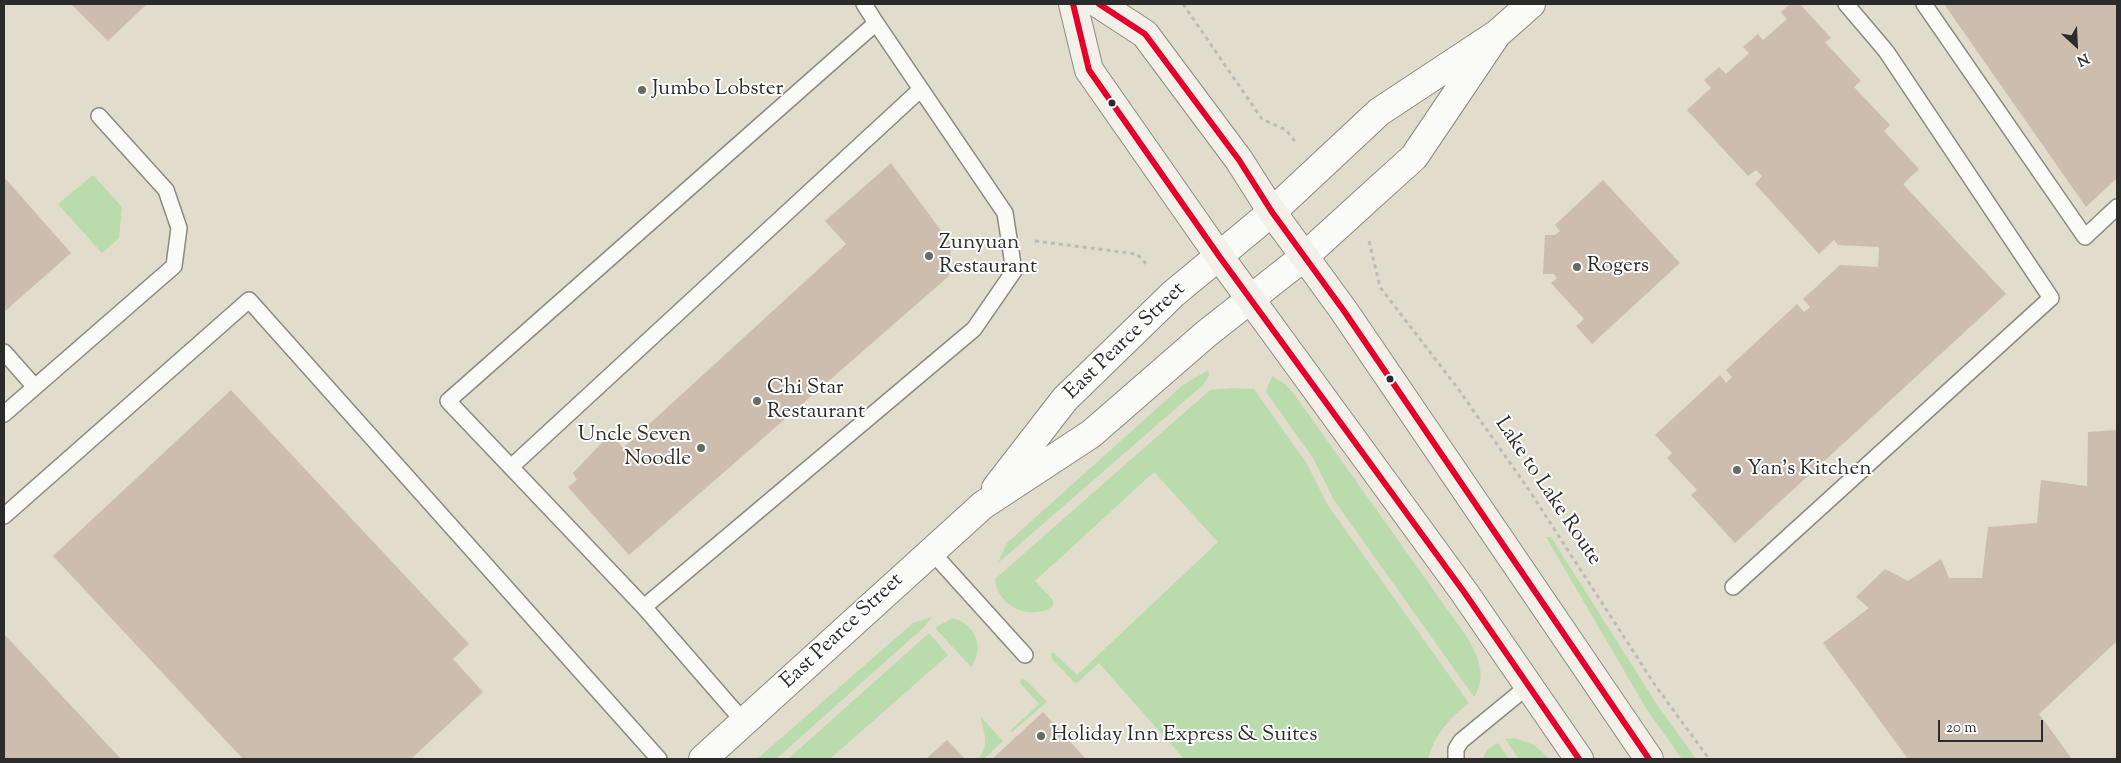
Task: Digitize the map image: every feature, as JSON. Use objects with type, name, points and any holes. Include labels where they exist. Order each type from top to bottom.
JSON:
[{"type":"main road","points":[[1073,4],[1089,70],[1219,256],[1464,592],[1579,759]]},
{"type":"main road","points":[[1099,4],[1145,34],[1239,160],[1272,212],[1305,256],[1648,759]]},
{"type":"street","points":[[1498,34],[1531,4]]},
{"type":"street","name":"East Pearce Street","points":[[983,505],[1065,399],[1173,294],[1272,212],[1378,112],[1498,34]]},
{"type":"street","name":"East Pearce Street","points":[[703,759],[983,505],[1091,434],[1206,334],[1305,256],[1414,157],[1498,34]]},
{"type":"lane","points":[[644,607],[974,329],[1014,271],[1005,213],[864,4]]},
{"type":"lane","points":[[1733,587],[2051,298],[1886,51],[1846,4]]},
{"type":"lane","points":[[1924,4],[2084,237],[2117,207]]},
{"type":"lane","points":[[744,722],[644,607],[448,401],[876,23]]},
{"type":"lane","points":[[510,467],[921,89]]},
{"type":"lane","points":[[4,414],[174,266],[178,228],[166,190],[99,116]]},
{"type":"lane","points":[[4,516],[250,300],[659,759]]},
{"type":"lane","points":[[4,352],[35,387]]},
{"type":"lane","points":[[931,551],[1025,655]]},
{"type":"lane","points":[[1456,759],[1456,750],[1461,741],[1528,686]]},
{"type":"path","points":[[1183,4],[1262,119],[1286,130]]},
{"type":"path","points":[[1008,238],[1137,254],[1148,266]]},
{"type":"path","name":"Lake to Lake Route","points":[[1369,239],[1380,287],[1459,390],[1529,490],[1655,685],[1709,759]]},
{"type":"green space","points":[[93,175],[122,207],[119,238],[102,253],[58,204]]},
{"type":"green space","points":[[1208,370],[1209,375],[1204,384],[998,563],[1007,543],[1183,385]]},
{"type":"green space","points":[[1272,376],[1285,384],[1294,394],[1469,640],[1476,655],[1481,675],[1478,690],[1474,697],[1334,500],[1313,458],[1266,392]]},
{"type":"green space","points":[[1231,388],[1254,389],[1307,464],[1327,504],[1469,703],[1455,714],[1444,728],[1434,743],[1428,759],[1184,759],[1099,663],[1078,682],[1075,683],[1073,681],[1053,660],[1052,653],[1077,675],[1218,542],[1154,472],[1035,581],[1052,599],[1054,603],[1052,607],[1043,611],[1024,611],[1008,603],[997,589],[995,579],[1210,390]]},
{"type":"green space","points":[[1546,537],[1551,537],[1656,703],[1696,759],[1682,759],[1647,710]]},
{"type":"green space","points":[[932,617],[923,628],[776,759],[757,759],[913,623]]},
{"type":"green space","points":[[952,618],[967,625],[976,637],[977,652],[971,667],[935,628]]},
{"type":"green space","points":[[929,633],[948,655],[830,759],[788,759]]},
{"type":"green space","points":[[1022,679],[1026,680],[1047,702],[1012,732],[1010,731],[1039,704],[1021,684],[1020,681]]},
{"type":"green space","points":[[981,717],[1003,741],[984,759],[978,759],[982,754],[985,743]]},
{"type":"green space","points":[[1515,738],[1534,745],[1550,759],[1519,759],[1505,739]]},
{"type":"green space","points":[[1498,743],[1509,759],[1482,759],[1488,749]]},
{"type":"building","points":[[71,4],[147,4],[108,41]]},
{"type":"building","points":[[1790,4],[1800,4],[1831,38],[1825,42],[1861,81],[1854,87],[1890,125],[1884,131],[1919,169],[1903,184],[2006,294],[1735,543],[1691,495],[1697,490],[1667,458],[1672,453],[1655,435],[1720,375],[1726,383],[1732,377],[1726,370],[1797,304],[1804,312],[1810,307],[1803,299],[1840,265],[1878,267],[1879,247],[1838,245],[1834,240],[1819,254],[1755,184],[1762,176],[1756,170],[1748,176],[1687,110],[1711,88],[1704,80],[1719,67],[1726,74],[1749,53],[1743,47],[1758,34],[1763,40],[1787,19],[1781,12]]},
{"type":"building","points":[[1944,4],[2117,4],[2117,178],[2086,207]]},
{"type":"building","points":[[891,163],[951,244],[949,276],[629,555],[568,487],[577,480],[573,473],[611,433],[623,448],[846,244],[825,221]]},
{"type":"building","points":[[4,177],[71,253],[4,312]]},
{"type":"building","points":[[1603,180],[1680,263],[1592,344],[1576,326],[1584,319],[1551,283],[1557,278],[1554,274],[1543,274],[1545,235],[1555,235],[1560,231],[1555,225]]},
{"type":"building","points":[[231,390],[469,644],[453,659],[483,692],[411,759],[243,759],[53,556]]},
{"type":"building","points":[[2117,430],[2117,641],[2039,714],[2072,759],[1908,759],[1823,643],[1869,608],[1856,597],[1885,569],[1908,581],[1941,559],[1949,578],[1982,578],[1988,527],[2037,523],[2041,480],[2087,486],[2088,432]]},
{"type":"building","points":[[4,634],[121,759],[4,759]]},
{"type":"building","name":"Holiday Inn Express & Suites","points":[[1043,712],[1086,759],[992,759]]},
{"type":"building","points":[[947,740],[965,759],[926,759]]},
{"type":"transit line","points":[[1073,4],[1089,70],[1219,256],[1464,592],[1579,759]]},
{"type":"transit line","points":[[1099,4],[1145,34],[1239,160],[1272,212],[1344,311],[1649,759]]},
{"type":"place","name":"Jumbo Lobster","points":[[642,90]]},
{"type":"place","name":"Zunyuan Restaurant","points":[[929,256]]},
{"type":"place","name":"Rogers","points":[[1577,267]]},
{"type":"place","name":"Chi Star Restaurant","points":[[757,401]]},
{"type":"place","name":"Uncle Seven Noodle","points":[[701,448]]},
{"type":"place","name":"Yan's Kitchen","points":[[1737,470]]},
{"type":"place","name":"Holiday Inn Express & Suites","points":[[1041,736]]}]
